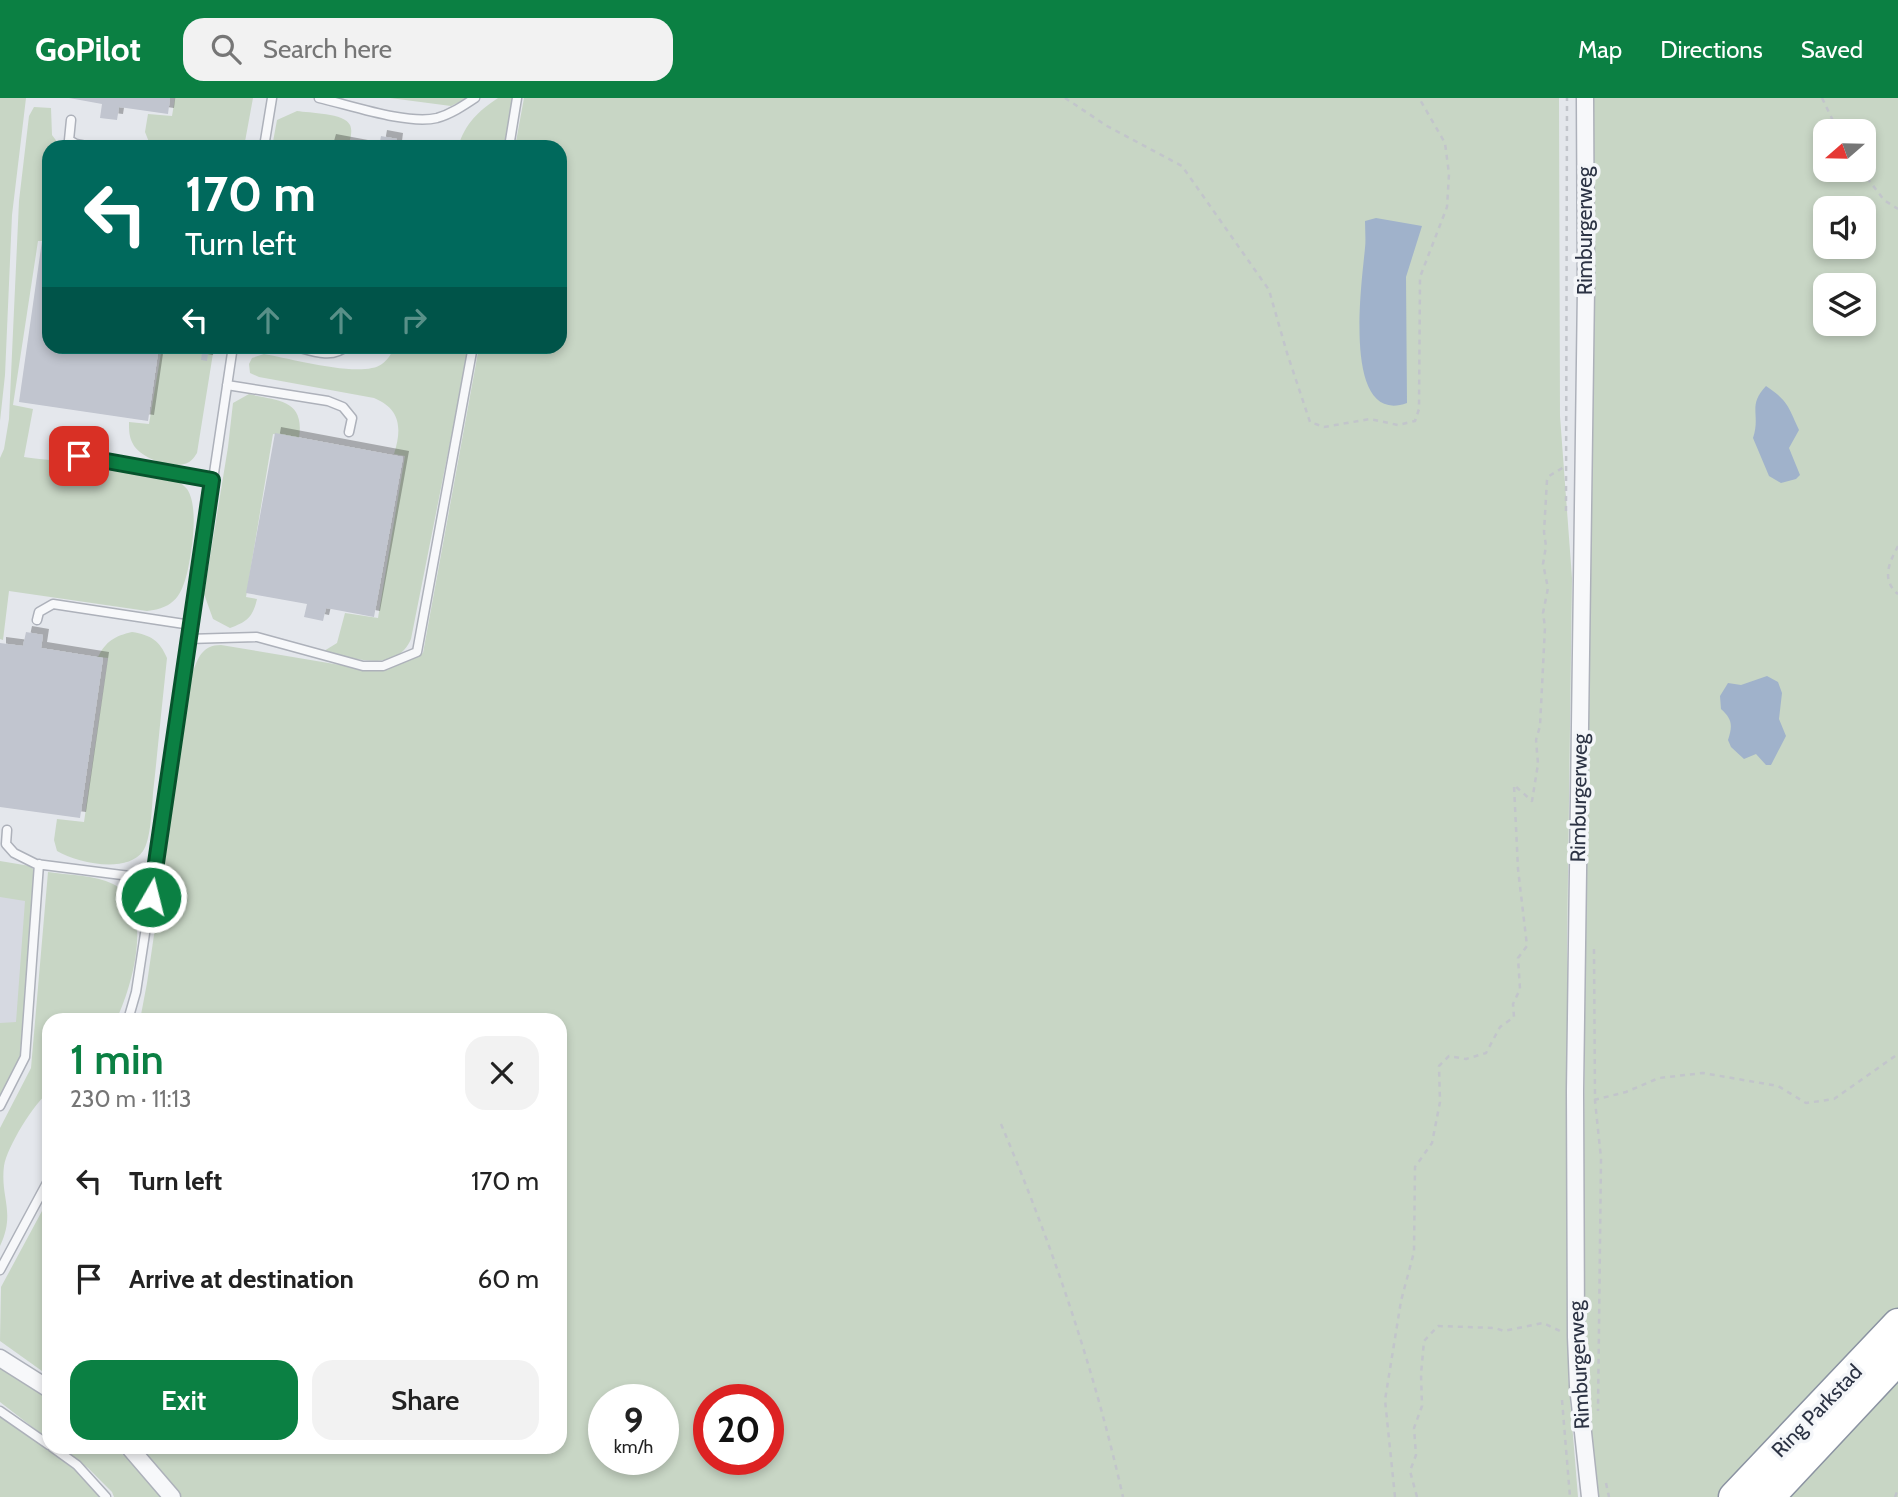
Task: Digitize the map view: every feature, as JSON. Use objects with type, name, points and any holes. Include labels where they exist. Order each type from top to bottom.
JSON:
[{"type":"highway","name":"Ring Parkstad","points":[[1734,1497],[1898,1324]]},
{"type":"highway","name":"Ring Parkstad","points":[[1769,1497],[1898,1359]]},
{"type":"street","name":"Rimburgerweg","points":[[1585,98],[1575,1091],[1576,1342],[1590,1497]]},
{"type":"street","points":[[0,1359],[42,1385]]},
{"type":"street","points":[[135,1454],[172,1497]]},
{"type":"lane","points":[[265,140],[272,98]]},
{"type":"lane","points":[[319,98],[417,121],[446,114],[475,98]]},
{"type":"lane","points":[[510,140],[517,98]]},
{"type":"lane","points":[[69,140],[71,120]]},
{"type":"lane","points":[[130,1013],[136,992],[232,354]]},
{"type":"lane","points":[[188,639],[257,636],[363,666],[383,666],[418,652],[472,354]]},
{"type":"lane","points":[[227,385],[328,401],[343,407],[352,418],[349,432]]},
{"type":"lane","points":[[75,437],[74,449],[79,456],[212,480]]},
{"type":"lane","points":[[37,620],[40,612],[53,604],[191,625]]},
{"type":"lane","points":[[6,830],[6,844],[14,853],[39,864],[153,879]]},
{"type":"lane","points":[[0,1106],[26,1057],[39,864]]},
{"type":"lane","points":[[0,1268],[42,1192]]},
{"type":"lane","points":[[0,1410],[42,1440]]},
{"type":"lane","points":[[61,1454],[77,1465],[106,1497]]},
{"type":"path","points":[[1065,98],[1107,126],[1182,166],[1269,290],[1310,422],[1324,427],[1370,419],[1398,425],[1415,421],[1419,409],[1420,276],[1447,207],[1449,174],[1445,143],[1419,98]]},
{"type":"path","points":[[1822,98],[1832,119]]},
{"type":"path","points":[[1870,182],[1884,200],[1898,209]]},
{"type":"path","points":[[1395,1497],[1385,1400],[1401,1301],[1413,1252],[1415,1167],[1432,1143],[1440,1102],[1438,1066],[1449,1056],[1466,1059],[1486,1053],[1500,1027],[1514,1017],[1513,1004],[1520,989],[1518,958],[1527,946],[1518,869],[1514,785],[1532,801],[1538,764],[1536,740],[1540,726],[1545,627],[1543,613],[1548,588],[1543,564],[1546,546],[1544,532],[1547,480],[1549,476],[1583,455]]},
{"type":"path","points":[[1898,546],[1887,568],[1888,579],[1894,592],[1898,594]]},
{"type":"path","name":"Rimburgerweg","points":[[1594,948],[1595,1101],[1601,1158],[1598,1417]]},
{"type":"path","points":[[1595,1101],[1660,1078],[1703,1073],[1778,1086],[1805,1103],[1834,1099],[1898,1054]]},
{"type":"path","points":[[1001,1124],[1064,1286],[1105,1416],[1123,1497]]},
{"type":"path","points":[[1417,1497],[1410,1471],[1416,1455],[1414,1427],[1422,1406],[1424,1341],[1438,1326],[1504,1331],[1543,1322],[1576,1342]]},
{"type":"path","points":[[1605,1479],[1609,1497]]},
{"type":"path","points":[[1895,1497],[1898,1489]]},
{"type":"shaded area","points":[[0,885],[30,888],[17,1055],[0,1089]]},
{"type":"green space","points":[[0,98],[26,98],[12,215],[5,375],[0,421]]},
{"type":"green space","points":[[175,98],[253,98],[245,140],[148,140],[145,132],[148,114],[172,116]]},
{"type":"green space","points":[[390,98],[468,98],[451,106]]},
{"type":"green space","points":[[498,98],[514,98],[506,140],[461,140],[464,131],[484,108]]},
{"type":"green space","points":[[524,98],[1559,98],[1560,416],[1572,578],[1567,949],[1570,1053],[1567,1152],[1568,1374],[1578,1497],[178,1497],[144,1454],[567,1454],[567,1013],[141,1013],[192,674],[199,658],[209,647],[221,645],[370,670],[387,670],[423,653],[478,354],[567,354],[567,140],[516,140]]},
{"type":"green space","points":[[1590,98],[1898,98],[1898,1309],[1722,1497],[1597,1497],[1584,1389]]},
{"type":"green space","points":[[34,107],[51,108],[52,135],[56,140],[42,140],[42,241],[38,241],[13,405],[33,409],[24,457],[136,469],[176,481],[187,489],[191,497],[194,528],[186,578],[180,593],[171,603],[147,611],[9,591],[3,640],[0,639],[0,458],[9,419],[19,201],[29,116]]},
{"type":"green space","points":[[297,111],[334,116],[347,121],[351,136],[350,140],[273,140],[277,120]]},
{"type":"green space","points":[[161,354],[213,354],[197,453],[192,460],[171,465],[142,454],[133,444],[129,422],[149,424]]},
{"type":"green space","points":[[264,354],[307,363],[359,369],[382,364],[390,356],[468,354],[411,639],[395,657],[372,661],[324,651],[337,643],[345,613],[378,618],[405,456],[394,454],[398,436],[397,421],[390,408],[374,398],[259,377],[250,373],[249,364],[252,358]]},
{"type":"green space","points":[[249,394],[279,401],[293,409],[300,425],[299,438],[273,434],[246,597],[257,599],[248,618],[230,628],[213,619],[204,594],[233,403]]},
{"type":"green space","points":[[132,632],[154,640],[167,658],[149,831],[146,846],[136,858],[114,864],[89,862],[57,851],[54,840],[57,819],[84,822],[108,658],[98,657],[112,640]]},
{"type":"green space","points":[[0,861],[30,866],[35,871],[21,1057],[0,1099],[0,1023],[16,1022],[25,901],[0,897]]},
{"type":"green space","points":[[48,872],[98,879],[113,884],[126,895],[134,910],[137,928],[137,948],[128,988],[119,1013],[42,1013],[42,1099],[29,1115],[6,1158],[3,1177],[7,1224],[0,1246],[0,1128],[31,1068]]},
{"type":"green space","points":[[42,1211],[42,1371],[0,1341],[1,1287]]},
{"type":"green space","points":[[0,1365],[42,1394],[42,1435],[0,1402]]},
{"type":"green space","points":[[1898,1372],[1898,1497],[1785,1497]]},
{"type":"green space","points":[[0,1413],[42,1445],[42,1454],[54,1454],[93,1483],[103,1497],[0,1497]]},
{"type":"green space","points":[[69,1454],[122,1454],[136,1466],[161,1497],[114,1497],[88,1468]]},
{"type":"water","points":[[1376,218],[1422,226],[1406,277],[1407,403],[1386,405],[1372,394],[1364,373],[1360,347],[1360,318],[1365,221]]},
{"type":"water","points":[[1766,386],[1787,405],[1799,430],[1789,448],[1800,475],[1796,479],[1781,483],[1769,476],[1753,438],[1757,399]]},
{"type":"water","points":[[1767,676],[1778,682],[1782,693],[1779,719],[1786,736],[1771,765],[1766,765],[1756,754],[1744,759],[1731,747],[1728,740],[1730,723],[1721,709],[1720,696],[1728,683],[1741,685]]},
{"type":"building","points":[[69,98],[170,98],[168,114],[119,107],[117,120],[100,118],[102,104]]},
{"type":"building","points":[[381,136],[397,139],[397,140],[380,140]]},
{"type":"building","points":[[42,241],[42,354],[158,354],[148,421],[19,402]]},
{"type":"building","points":[[202,354],[208,354],[207,361],[201,360]]},
{"type":"building","points":[[275,433],[403,457],[374,617],[326,608],[323,621],[304,617],[307,604],[246,593]]},
{"type":"building","points":[[26,632],[43,635],[41,648],[103,658],[80,818],[0,807],[0,643],[23,646]]},
{"type":"route","points":[[79,456],[212,480],[151,897]]}]
